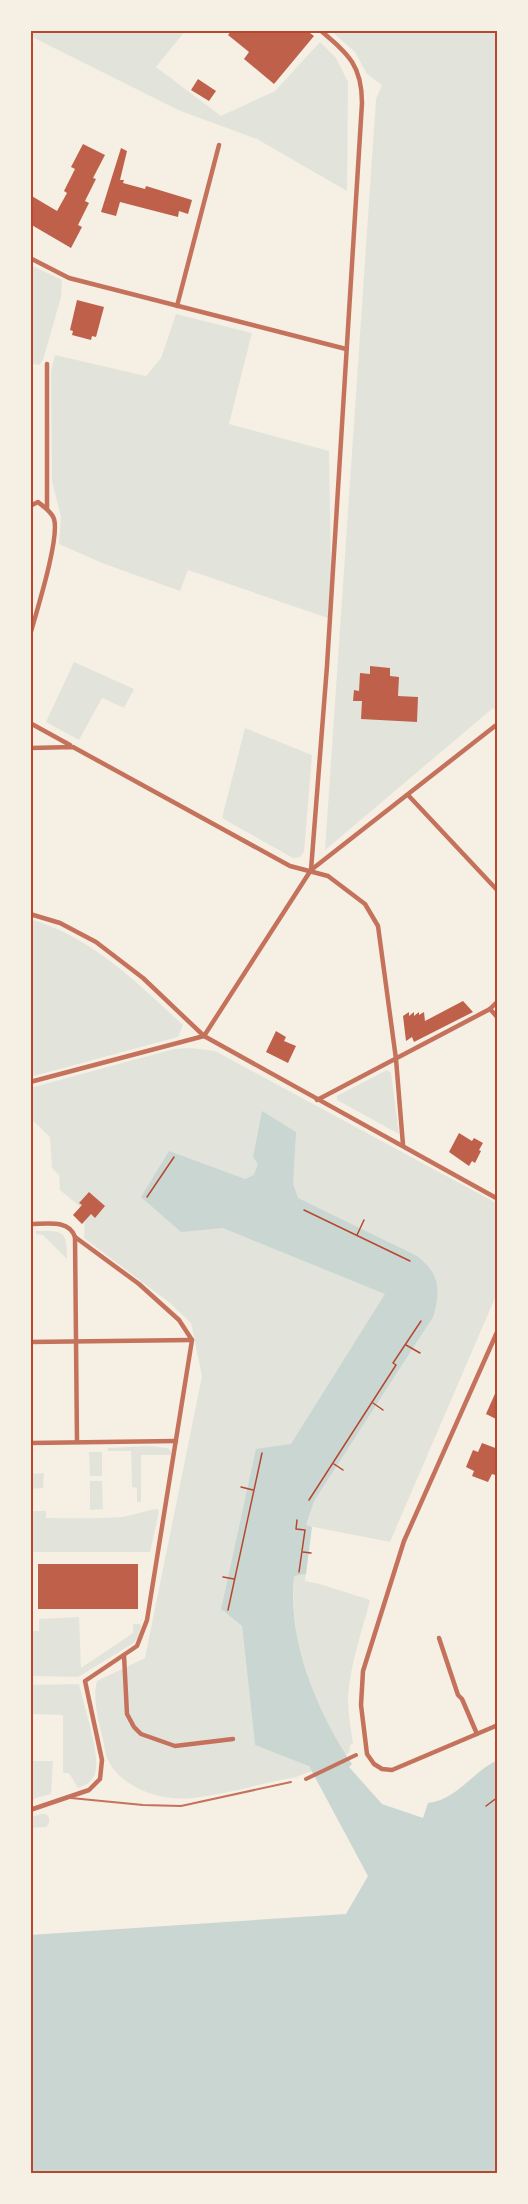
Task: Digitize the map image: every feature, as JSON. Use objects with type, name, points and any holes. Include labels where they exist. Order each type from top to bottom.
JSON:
[{"type":"street","points":[[311,870],[327,666],[362,103],[362,83],[357,67],[336,43],[320,30]]},
{"type":"street","points":[[177,306],[219,145]]},
{"type":"street","points":[[30,258],[69,278],[346,349]]},
{"type":"street","points":[[47,364],[47,509]]},
{"type":"street","points":[[30,506],[38,502],[47,509],[54,519],[55,534],[30,635]]},
{"type":"street","points":[[30,723],[290,866],[328,876],[365,904],[378,926],[396,1059],[403,1145]]},
{"type":"street","points":[[30,1082],[204,1036],[311,870],[495,726]]},
{"type":"street","points":[[30,748],[73,747]]},
{"type":"street","points":[[408,795],[498,891]]},
{"type":"street","points":[[30,914],[60,923],[96,942],[143,978],[204,1036],[498,1198]]},
{"type":"street","points":[[317,1100],[490,1009],[498,1002]]},
{"type":"street","points":[[490,1009],[498,1018]]},
{"type":"street","points":[[30,1224],[67,1225],[73,1229],[75,1237],[77,1442]]},
{"type":"street","points":[[30,1810],[89,1790],[100,1779],[102,1760],[85,1681],[137,1646],[147,1620],[192,1340],[179,1320],[139,1284],[75,1237]]},
{"type":"street","points":[[498,1330],[404,1541],[363,1671],[361,1705],[367,1754],[374,1764],[382,1769],[392,1770],[498,1725]]},
{"type":"street","points":[[30,1342],[192,1340]]},
{"type":"street","points":[[30,1443],[176,1441]]},
{"type":"street","points":[[439,1638],[458,1695],[462,1699],[477,1734]]},
{"type":"street","points":[[124,1655],[127,1714],[141,1734],[175,1746],[233,1739]]},
{"type":"street","points":[[306,1779],[356,1755]]},
{"type":"lane","points":[[69,1797],[142,1805],[181,1806],[291,1782]]},
{"type":"path","points":[[147,1197],[174,1157]]},
{"type":"path","points":[[304,1210],[410,1261]]},
{"type":"path","points":[[357,1236],[364,1220]]},
{"type":"path","points":[[309,1500],[396,1365],[393,1363],[421,1321]]},
{"type":"path","points":[[405,1344],[420,1353]]},
{"type":"path","points":[[372,1403],[383,1410]]},
{"type":"path","points":[[228,1610],[262,1453]]},
{"type":"path","points":[[333,1464],[343,1470]]},
{"type":"path","points":[[242,1487],[254,1490]]},
{"type":"path","points":[[297,1520],[296,1529],[305,1530],[299,1572]]},
{"type":"path","points":[[302,1552],[310,1553]]},
{"type":"path","points":[[223,1577],[234,1580]]},
{"type":"path","points":[[486,1806],[498,1797]]},
{"type":"shaded area","points":[[30,30],[186,30],[156,67],[221,116],[275,91],[320,42],[336,58],[348,82],[347,191],[257,139],[178,110],[36,39],[30,35]]},
{"type":"shaded area","points":[[330,30],[498,30],[498,714],[493,708],[325,850],[376,99],[382,85],[367,74],[355,52]]},
{"type":"shaded area","points":[[30,265],[62,280],[61,297],[43,360],[39,365],[30,363]]},
{"type":"shaded area","points":[[176,314],[252,333],[229,424],[329,451],[331,573],[328,618],[188,570],[180,591],[102,563],[59,544],[61,517],[52,481],[51,371],[55,355],[146,376],[161,358]]},
{"type":"shaded area","points":[[74,662],[134,689],[124,708],[102,698],[79,740],[46,722]]},
{"type":"shaded area","points":[[245,728],[312,755],[304,852],[300,857],[293,858],[222,818]]},
{"type":"shaded area","points":[[30,919],[74,937],[94,949],[131,978],[183,1025],[178,1037],[30,1077]]},
{"type":"shaded area","points":[[174,1049],[215,1051],[498,1204],[498,1291],[390,1542],[242,1513],[221,1609],[242,1626],[255,1745],[307,1764],[312,1771],[296,1777],[232,1791],[182,1799],[145,1792],[124,1780],[115,1771],[106,1754],[95,1695],[97,1681],[145,1658],[202,1376],[191,1323],[170,1303],[84,1238],[85,1211],[60,1190],[59,1175],[52,1168],[50,1137],[30,1118],[30,1088]]},
{"type":"shaded area","points":[[387,1070],[391,1073],[399,1134],[337,1100],[337,1096]]},
{"type":"shaded area","points":[[262,1111],[296,1132],[293,1184],[298,1198],[417,1256],[430,1269],[437,1283],[438,1291],[433,1317],[314,1501],[306,1525],[312,1527],[306,1574],[294,1576],[293,1600],[300,1650],[316,1699],[352,1764],[349,1767],[382,1804],[423,1818],[428,1803],[448,1797],[498,1760],[498,2174],[30,2174],[30,1935],[346,1914],[368,1876],[309,1766],[255,1745],[242,1626],[221,1609],[256,1449],[291,1444],[385,1294],[223,1228],[181,1232],[141,1197],[169,1151],[245,1179],[254,1175],[258,1164],[253,1157]]},
{"type":"shaded area","points":[[36,1231],[53,1231],[62,1234],[66,1242],[67,1259],[43,1235],[36,1234]]},
{"type":"shaded area","points":[[149,1446],[167,1448],[171,1451],[171,1455],[141,1455],[141,1502],[137,1502],[137,1488],[132,1487],[131,1451],[108,1451],[108,1448]]},
{"type":"shaded area","points":[[89,1452],[102,1452],[102,1476],[90,1476]]},
{"type":"shaded area","points":[[44,1473],[43,1488],[30,1489],[30,1474]]},
{"type":"shaded area","points":[[90,1481],[102,1481],[103,1509],[90,1510]]},
{"type":"shaded area","points":[[158,1509],[150,1552],[32,1552],[31,1511],[46,1511],[46,1518],[94,1518],[122,1517]]},
{"type":"shaded area","points":[[306,1574],[305,1581],[370,1600],[351,1672],[348,1703],[353,1744],[350,1745],[349,1753],[345,1755],[333,1736],[313,1693],[299,1645],[293,1598],[294,1575]]},
{"type":"shaded area","points":[[79,1617],[81,1668],[133,1633],[133,1624],[140,1624],[139,1637],[132,1644],[78,1677],[33,1676],[33,1631],[39,1631],[39,1619]]},
{"type":"shaded area","points":[[79,1684],[93,1739],[96,1761],[92,1779],[78,1788],[69,1773],[63,1773],[63,1715],[32,1714],[33,1685]]},
{"type":"shaded area","points":[[30,1761],[53,1761],[51,1794],[32,1799]]},
{"type":"shaded area","points":[[46,1814],[49,1818],[46,1827],[30,1828],[30,1817]]},
{"type":"building","points":[[232,30],[306,30],[314,36],[274,84],[244,59],[249,52],[228,35]]},
{"type":"building","points":[[198,79],[216,91],[209,101],[191,90]]},
{"type":"building","points":[[83,144],[105,155],[93,178],[96,179],[85,201],[89,203],[78,225],[82,227],[71,248],[30,224],[30,195],[57,211],[67,193],[64,191],[75,169],[71,167]]},
{"type":"building","points":[[121,148],[127,151],[120,180],[124,180],[123,183],[145,189],[146,186],[192,200],[188,214],[179,211],[178,217],[120,202],[116,216],[101,212]]},
{"type":"building","points":[[77,300],[104,307],[96,337],[92,336],[91,340],[72,335],[73,331],[70,330]]},
{"type":"building","points":[[370,666],[390,668],[390,676],[399,677],[398,696],[418,697],[417,722],[361,719],[362,701],[353,701],[354,690],[359,691],[360,673],[370,674]]},
{"type":"building","points":[[463,1001],[473,1012],[414,1042],[412,1037],[406,1041],[403,1016],[409,1012],[409,1016],[414,1012],[414,1016],[419,1012],[419,1015],[424,1012],[425,1021]]},
{"type":"building","points":[[276,1031],[286,1037],[284,1041],[296,1046],[288,1063],[266,1052]]},
{"type":"building","points":[[459,1133],[472,1141],[474,1138],[483,1143],[475,1163],[472,1161],[469,1166],[449,1152]]},
{"type":"building","points":[[89,1192],[105,1206],[95,1218],[91,1214],[82,1224],[73,1215],[82,1205],[79,1203]]},
{"type":"building","points":[[498,1387],[498,1420],[486,1414]]},
{"type":"building","points":[[482,1443],[498,1449],[498,1476],[492,1474],[488,1482],[472,1476],[474,1471],[466,1467],[473,1450],[478,1452]]},
{"type":"building","points":[[38,1564],[138,1564],[138,1609],[38,1609]]}]
